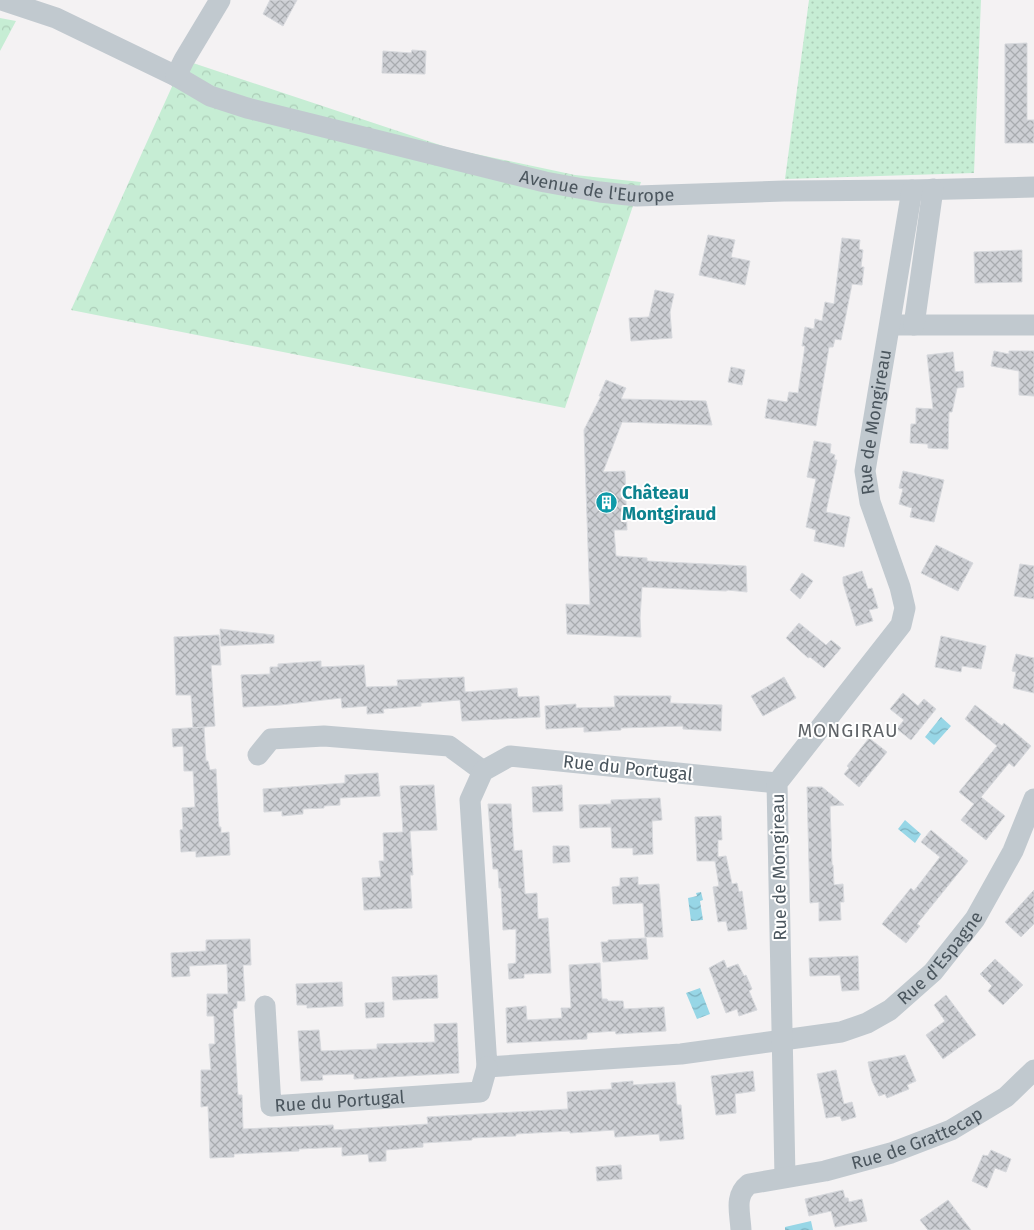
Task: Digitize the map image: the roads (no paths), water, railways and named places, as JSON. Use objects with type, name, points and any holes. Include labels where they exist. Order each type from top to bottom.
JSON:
[{"type":"street","name":"Avenue de l'Europe","points":[[2,0],[56,18],[176,76],[210,96],[246,108],[545,182],[600,192],[637,196],[1034,186]]},
{"type":"street","points":[[176,76],[220,0]]},
{"type":"street","points":[[914,325],[933,189]]},
{"type":"street","name":"Rue de Mongireau","points":[[785,1177],[777,783],[901,625],[905,608],[900,587],[870,502],[865,471],[912,190]]},
{"type":"street","points":[[890,325],[1034,325]]},
{"type":"street","points":[[258,755],[271,739],[324,736],[449,746],[482,771]]},
{"type":"street","name":"Rue du Portugal","points":[[265,1006],[271,1106],[480,1092],[487,1067],[470,800],[482,771],[510,756],[777,783]]},
{"type":"street","name":"Rue d'Espagne","points":[[783,1040],[841,1032],[867,1023],[890,1010],[933,972],[975,919],[1013,851],[1034,799]]},
{"type":"street","points":[[487,1067],[681,1054],[783,1040]]},
{"type":"street","name":"Rue de Grattecap","points":[[741,1230],[739,1200],[741,1191],[749,1184],[825,1171],[890,1154],[951,1130],[1006,1097],[1034,1070]]},
{"type":"water","points":[[941,717],[951,726],[934,745],[925,737]]},
{"type":"water","points":[[905,820],[921,834],[915,843],[898,829]]},
{"type":"water","points":[[701,892],[703,900],[700,901],[703,920],[691,921],[688,898],[697,896],[696,893]]},
{"type":"water","points":[[700,988],[710,1014],[697,1019],[686,993]]},
{"type":"water","points":[[811,1221],[813,1230],[785,1230],[785,1227]]},
{"type":"place","name":"Château Montgiraud","points":[[606,503]]},
{"type":"district","name":"MONGIRAU","points":[[848,730]]}]
